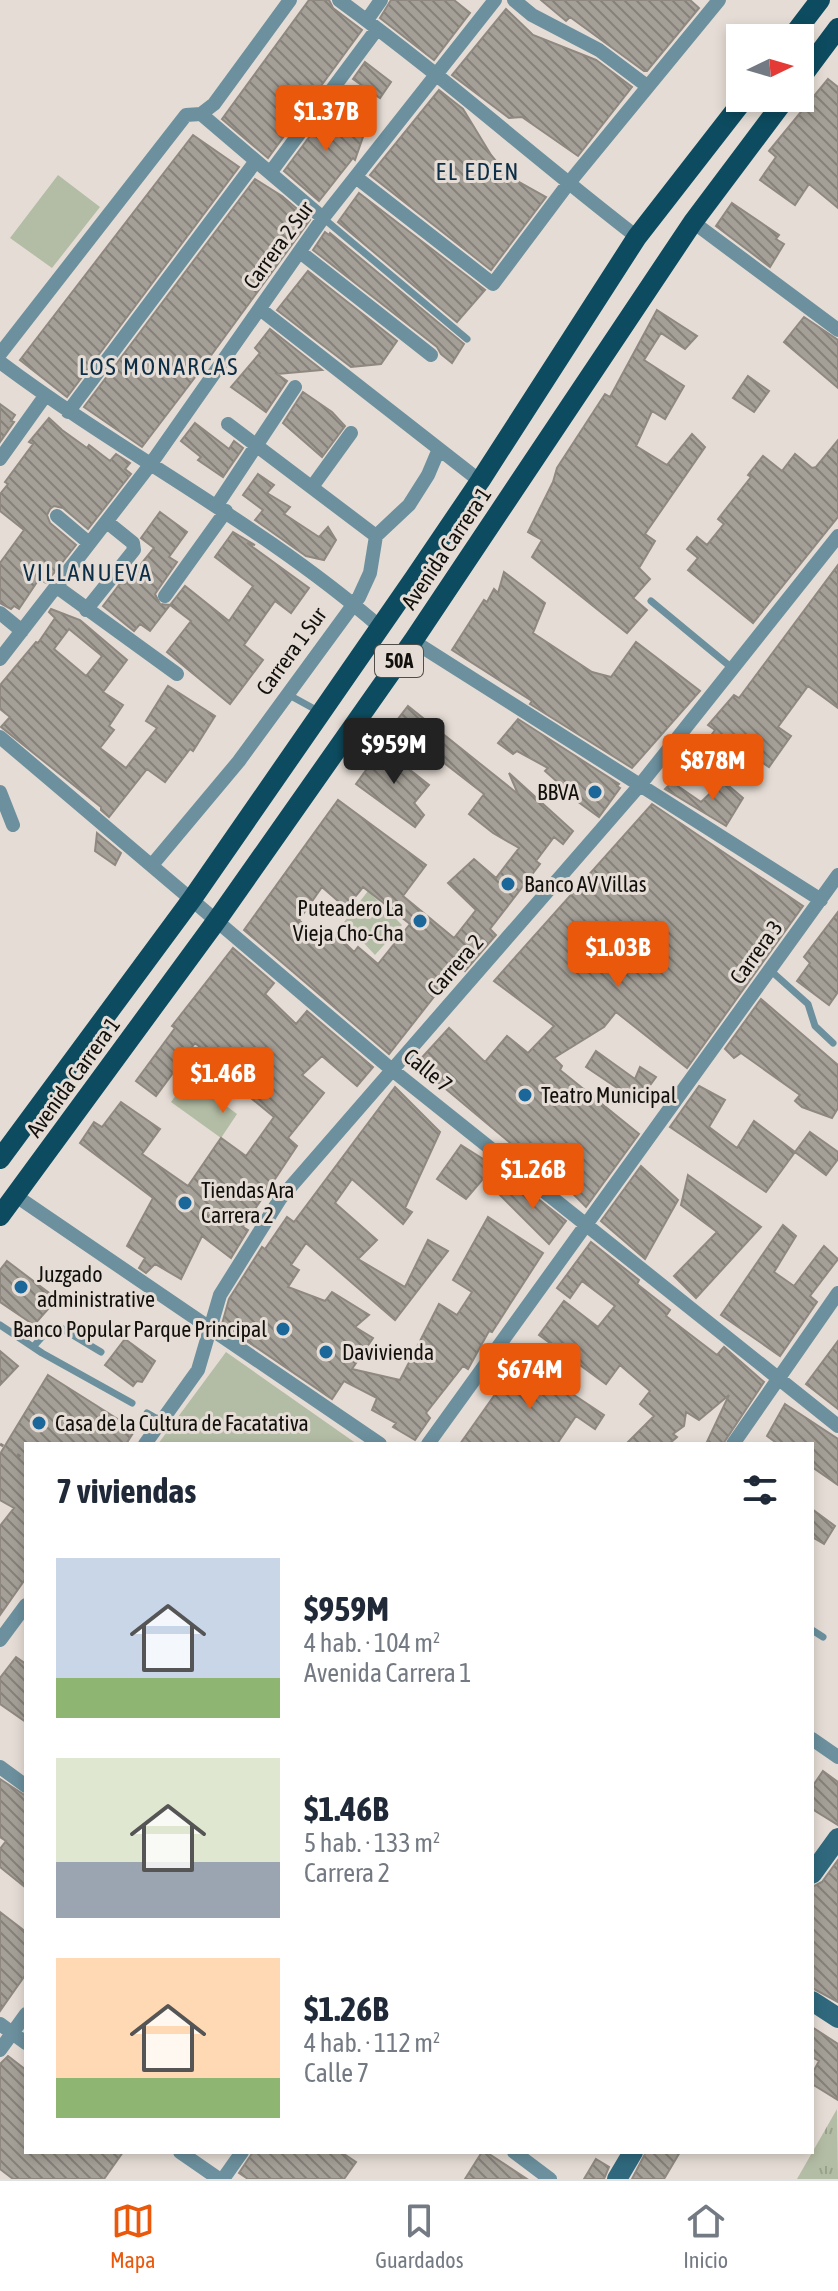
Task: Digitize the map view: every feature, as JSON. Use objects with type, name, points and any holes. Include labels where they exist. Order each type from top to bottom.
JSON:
[{"type":"main road","points":[[802,24],[820,0]]},
{"type":"main road","points":[[814,60],[838,28]]},
{"type":"main road","name":"Avenida Carrera 1","points":[[0,1159],[192,899],[480,481],[637,237],[734,112]]},
{"type":"main road","name":"Avenida Carrera 1","points":[[0,1216],[217,920],[413,641],[693,222],[776,112]]},
{"type":"main road","points":[[814,1871],[838,1838]]},
{"type":"main road","points":[[814,2002],[838,2018]]},
{"type":"main road","points":[[617,2179],[632,2154]]},
{"type":"street","points":[[0,354],[186,115],[201,114],[214,104],[290,0]]},
{"type":"street","points":[[339,0],[436,73],[568,184],[637,237]]},
{"type":"street","points":[[270,173],[372,24],[381,0]]},
{"type":"street","name":"Carrera 2 Sur","points":[[0,659],[150,465],[323,218],[495,0]]},
{"type":"street","points":[[514,0],[532,15],[599,50],[647,86]]},
{"type":"street","points":[[357,178],[493,284],[568,184],[716,1]]},
{"type":"street","points":[[201,114],[323,218]]},
{"type":"street","points":[[68,412],[256,161]]},
{"type":"street","points":[[693,222],[838,330]]},
{"type":"street","points":[[300,252],[431,355]]},
{"type":"street","points":[[260,309],[480,481]]},
{"type":"street","points":[[0,362],[68,412],[221,508],[353,603],[380,627]]},
{"type":"street","points":[[165,596],[221,508],[255,445],[295,387]]},
{"type":"street","points":[[0,459],[45,396]]},
{"type":"street","points":[[228,424],[376,536],[409,505],[428,475],[439,449]]},
{"type":"street","points":[[312,487],[351,433]]},
{"type":"street","points":[[57,516],[89,543]]},
{"type":"street","points":[[86,610],[134,550],[133,543],[107,522]]},
{"type":"street","name":"Carrera 1 Sur","points":[[152,865],[239,761],[359,597],[370,573],[376,536]]},
{"type":"street","name":"Carrera 2","points":[[146,1442],[198,1370],[220,1295],[280,1199],[640,785],[838,536]]},
{"type":"street","points":[[57,587],[177,674]]},
{"type":"street","points":[[0,613],[22,631]]},
{"type":"street","points":[[413,641],[821,900]]},
{"type":"street","name":"Calle 7","points":[[0,737],[391,1069],[838,1426]]},
{"type":"street","points":[[0,792],[13,825]]},
{"type":"street","name":"Carrera 3","points":[[429,1442],[838,875]]},
{"type":"street","points":[[16,1196],[377,1442]]},
{"type":"street","points":[[734,1442],[838,1293]]},
{"type":"street","points":[[0,1640],[24,1608]]},
{"type":"street","points":[[814,1740],[838,1757]]},
{"type":"street","points":[[0,1767],[24,1785]]},
{"type":"street","points":[[0,2050],[6,2029],[24,2016]]},
{"type":"street","points":[[6,2029],[24,2042]]},
{"type":"street","points":[[183,2154],[221,2179],[240,2154]]},
{"type":"street","points":[[517,2154],[550,2179]]},
{"type":"lane","points":[[323,218],[467,339]]},
{"type":"lane","points":[[651,601],[733,669]]},
{"type":"lane","points":[[287,694],[321,713]]},
{"type":"lane","points":[[770,970],[808,1004],[815,1026],[833,1043]]},
{"type":"lane","points":[[0,1325],[132,1403]]},
{"type":"lane","points":[[33,1347],[50,1328],[61,1328],[101,1352]]},
{"type":"lane","points":[[147,1413],[161,1421]]},
{"type":"lane","points":[[814,1631],[823,1637]]},
{"type":"path","points":[[0,1444],[24,1459]]},
{"type":"green space","points":[[58,175],[100,207],[52,268],[10,238]]},
{"type":"green space","points":[[368,891],[402,925],[375,955],[344,922]]},
{"type":"green space","points":[[186,1081],[201,1087],[237,1114],[221,1138],[171,1102]]},
{"type":"green space","points":[[226,1352],[354,1442],[159,1442]]},
{"type":"green space","points":[[837,2109],[838,2179],[797,2179]]},
{"type":"building","points":[[309,0],[329,0],[333,8],[362,30],[268,158],[222,119]]},
{"type":"building","points":[[391,0],[454,0],[470,13],[434,60],[380,18]]},
{"type":"building","points":[[541,0],[690,0],[699,8],[644,71],[570,17],[566,21]]},
{"type":"building","points":[[506,9],[533,35],[596,60],[632,87],[578,156],[522,117],[509,118],[452,75]]},
{"type":"building","points":[[365,62],[391,82],[380,98],[353,79]]},
{"type":"building","points":[[828,79],[838,87],[838,208],[809,184],[795,205],[760,180],[776,157],[769,151],[801,112],[814,112],[814,96]]},
{"type":"building","points":[[439,90],[463,109],[491,155],[508,176],[546,197],[491,270],[370,175]]},
{"type":"building","points":[[333,105],[365,131],[355,160],[353,158],[319,201],[284,171]]},
{"type":"building","points":[[193,135],[239,167],[67,397],[20,360]]},
{"type":"building","points":[[255,179],[282,196],[310,220],[142,447],[84,407]]},
{"type":"building","points":[[359,193],[485,290],[457,322],[338,222]]},
{"type":"building","points":[[732,203],[779,235],[776,239],[784,244],[770,267],[716,226]]},
{"type":"building","points":[[325,232],[464,344],[452,363],[437,347],[313,250]]},
{"type":"building","points":[[308,271],[397,341],[381,364],[351,367],[277,310]]},
{"type":"building","points":[[657,310],[697,336],[685,349],[661,333],[644,360],[684,386],[665,419],[652,411],[636,446],[667,465],[692,434],[705,447],[645,534],[655,541],[639,568],[650,579],[633,598],[647,610],[627,633],[532,557],[542,540],[528,532],[557,468],[605,394],[610,397]]},
{"type":"building","points":[[804,317],[838,340],[838,388],[784,342]]},
{"type":"building","points":[[270,329],[322,370],[277,374],[287,381],[266,412],[231,387],[260,353],[255,348]]},
{"type":"building","points":[[748,376],[769,391],[754,412],[733,398]]},
{"type":"building","points":[[303,392],[332,412],[345,426],[322,457],[283,423]]},
{"type":"building","points":[[0,404],[15,415],[11,421],[14,422],[0,442]]},
{"type":"building","points":[[49,418],[87,448],[89,445],[110,461],[116,454],[130,463],[125,469],[131,474],[88,529],[63,508],[54,506],[50,509],[47,515],[50,523],[76,545],[46,583],[39,579],[19,609],[14,606],[11,609],[0,603],[0,563],[24,530],[0,511],[0,494],[8,484],[5,482],[33,444],[29,442]]},
{"type":"building","points":[[195,423],[229,449],[234,441],[243,448],[223,477],[198,460],[201,457],[181,441]]},
{"type":"building","points":[[838,440],[838,517],[753,623],[688,570],[698,558],[687,549],[697,537],[707,545],[724,524],[718,519],[751,477],[748,475],[763,456],[782,471],[795,454],[812,468]]},
{"type":"building","points":[[258,474],[274,485],[267,493],[290,507],[284,514],[319,537],[328,527],[336,540],[324,560],[306,556],[255,520],[263,510],[243,495]]},
{"type":"building","points":[[160,512],[187,532],[169,557],[177,562],[155,594],[160,604],[170,605],[150,631],[140,624],[134,631],[103,606],[154,548],[141,538]]},
{"type":"building","points":[[233,532],[255,545],[247,543],[309,588],[291,613],[275,601],[244,645],[263,660],[230,704],[167,652],[191,621],[170,605],[185,586],[229,621],[253,586],[215,557]]},
{"type":"building","points":[[838,565],[838,708],[808,686],[778,727],[791,736],[769,767],[747,752],[723,781],[697,755],[715,730],[708,725],[734,695],[739,698]]},
{"type":"building","points":[[504,572],[545,603],[533,633],[592,672],[611,677],[636,642],[700,691],[632,768],[452,650],[484,600],[487,602],[494,589],[498,593]]},
{"type":"building","points":[[51,609],[80,620],[127,660],[103,692],[123,705],[109,726],[114,730],[100,748],[126,768],[157,728],[146,721],[168,686],[215,716],[193,751],[190,749],[165,782],[147,769],[109,817],[101,807],[1,727],[10,717],[0,709],[0,685],[38,643],[55,618],[49,612]],"holes":[[[69,629],[102,656],[86,676],[54,649]]]},
{"type":"building","points":[[408,706],[518,794],[509,773],[573,831],[563,844],[554,837],[536,861],[540,864],[490,929],[496,935],[465,971],[459,965],[389,1054],[244,930],[338,800],[426,865],[403,896],[454,938],[476,910],[448,883],[474,859],[496,878],[519,848],[469,814],[484,794],[394,724]],"holes":[[[322,887],[346,908],[363,887],[410,924],[378,964],[358,947],[354,952],[332,930],[318,939],[299,920]]]},
{"type":"building","points":[[518,719],[619,784],[617,786],[620,788],[599,817],[570,796],[545,771],[548,768],[517,751],[513,754],[498,743]]},
{"type":"building","points":[[382,748],[429,785],[414,803],[424,815],[415,827],[356,784]]},
{"type":"building","points":[[723,781],[743,798],[726,826],[665,789],[672,782],[701,802]]},
{"type":"building","points":[[652,804],[803,906],[687,1068],[616,1012],[604,1027],[554,1058],[562,1066],[560,1070],[639,1134],[586,1207],[537,1157],[533,1162],[416,1064],[449,1028],[485,1062],[507,1036],[528,1053],[554,1026],[494,981]]},
{"type":"building","points":[[97,833],[121,853],[115,865],[95,851]]},
{"type":"building","points":[[838,912],[838,992],[829,1005],[797,981],[810,963],[804,957]]},
{"type":"building","points":[[233,948],[274,983],[265,994],[296,1024],[307,1011],[373,1067],[357,1086],[322,1056],[302,1075],[324,1093],[288,1138],[297,1146],[243,1227],[248,1230],[231,1258],[202,1236],[181,1279],[155,1264],[146,1273],[139,1268],[145,1258],[127,1246],[153,1198],[80,1143],[94,1122],[102,1127],[121,1102],[160,1129],[142,1154],[188,1186],[221,1138],[246,1156],[274,1117],[239,1088],[257,1065],[235,1048],[222,1065],[195,1043],[156,1096],[136,1081],[175,1028],[172,1026]]},
{"type":"building","points":[[761,999],[838,1065],[838,1108],[832,1118],[802,1107],[795,1101],[800,1095],[741,1053],[734,1058],[725,1049]]},
{"type":"building","points":[[596,1051],[635,1079],[640,1067],[656,1077],[635,1100],[586,1067]]},
{"type":"building","points":[[699,1086],[725,1100],[709,1127],[737,1148],[754,1121],[795,1152],[766,1192],[670,1127]]},
{"type":"building","points":[[395,1087],[440,1132],[405,1208],[412,1212],[403,1224],[352,1179],[335,1203],[377,1240],[358,1259],[405,1287],[428,1240],[448,1251],[395,1320],[306,1243],[291,1265],[299,1270],[288,1287],[325,1301],[332,1292],[369,1315],[355,1327],[373,1338],[352,1369],[400,1380],[439,1304],[457,1315],[472,1292],[453,1280],[488,1217],[543,1253],[492,1332],[489,1331],[468,1369],[463,1366],[426,1413],[430,1418],[415,1440],[393,1427],[396,1423],[372,1410],[377,1398],[344,1381],[332,1399],[222,1324],[229,1299],[262,1247],[265,1249],[287,1217],[294,1222]]},
{"type":"building","points":[[810,1132],[838,1152],[838,1159],[826,1175],[795,1152]]},
{"type":"building","points":[[461,1145],[494,1166],[466,1199],[437,1179]]},
{"type":"building","points":[[641,1166],[678,1200],[645,1259],[601,1221]]},
{"type":"building","points":[[688,1175],[761,1227],[696,1298],[674,1276],[717,1232],[681,1205]]},
{"type":"building","points":[[513,1179],[566,1221],[549,1244],[499,1194]]},
{"type":"building","points":[[783,1225],[796,1236],[774,1272],[794,1286],[824,1246],[838,1259],[810,1296],[817,1302],[780,1356],[721,1315]]},
{"type":"building","points":[[591,1242],[639,1280],[637,1284],[670,1310],[666,1316],[717,1355],[724,1347],[764,1382],[724,1442],[707,1442],[729,1395],[699,1420],[686,1412],[684,1426],[673,1434],[677,1437],[671,1442],[628,1442],[654,1416],[640,1404],[650,1391],[620,1365],[606,1384],[539,1335],[564,1301],[598,1327],[615,1306],[582,1281],[570,1298],[557,1288]]},
{"type":"building","name":"Juzgado administrative","points":[[7,1261],[57,1299],[34,1325],[0,1302],[0,1270]]},
{"type":"building","points":[[125,1339],[155,1361],[142,1382],[137,1381],[133,1386],[105,1365]]},
{"type":"building","points":[[838,1341],[838,1409],[806,1384]]},
{"type":"building","points":[[0,1351],[18,1366],[0,1385]]},
{"type":"building","points":[[520,1359],[604,1415],[595,1429],[576,1416],[558,1442],[461,1442]]},
{"type":"building","points":[[48,1375],[135,1430],[127,1442],[24,1442],[24,1581],[0,1615],[0,1526],[14,1508],[0,1500],[0,1454]]},
{"type":"building","points":[[785,1404],[838,1439],[838,1485],[814,1468],[814,1442],[775,1442],[767,1436]]},
{"type":"building","points":[[814,1510],[835,1526],[824,1544],[814,1538]]},
{"type":"building","points":[[16,1657],[24,1663],[24,1721],[0,1704],[0,1678]]},
{"type":"building","points":[[823,1771],[838,1782],[838,1825],[814,1810],[814,1784]]},
{"type":"building","points":[[0,1779],[24,1795],[24,1886],[0,1867],[0,1849],[6,1841],[0,1837]]},
{"type":"building","points":[[838,1860],[838,2002],[814,1989],[814,1886],[822,1882]]},
{"type":"building","points":[[0,1912],[24,1930],[24,1977],[0,2011]]},
{"type":"building","points":[[814,2028],[838,2044],[838,2100],[814,2085],[814,2070],[819,2061],[814,2058]]},
{"type":"building","points":[[8,2056],[24,2068],[24,2154],[122,2154],[104,2179],[13,2179],[0,2169],[0,2064]]},
{"type":"building","points":[[252,2154],[344,2154],[356,2162],[344,2179],[248,2179],[239,2173]]},
{"type":"building","points":[[481,2154],[489,2154],[527,2179],[465,2179]]},
{"type":"building","points":[[645,2154],[679,2154],[664,2179],[632,2179]]},
{"type":"building","points":[[596,2159],[609,2167],[604,2179],[584,2179]]},
{"type":"place","name":"BBVA","points":[[595,792]]},
{"type":"place","name":"Banco AV Villas","points":[[508,884]]},
{"type":"place","name":"Puteadero La Vieja Cho-Cha","points":[[420,921]]},
{"type":"place","name":"Teatro Municipal","points":[[525,1095]]},
{"type":"place","name":"Tiendas Ara Carrera 2","points":[[185,1203]]},
{"type":"place","name":"Juzgado administrative","points":[[21,1287]]},
{"type":"place","name":"Banco Popular Parque Principal","points":[[283,1329]]},
{"type":"place","name":"Davivienda","points":[[326,1352]]},
{"type":"place","name":"Casa de la Cultura de Facatativa","points":[[39,1423]]},
{"type":"district","name":"EL EDEN","points":[[478,172]]},
{"type":"district","name":"LOS MONARCAS","points":[[159,367]]},
{"type":"district","name":"VILLANUEVA","points":[[88,573]]}]
